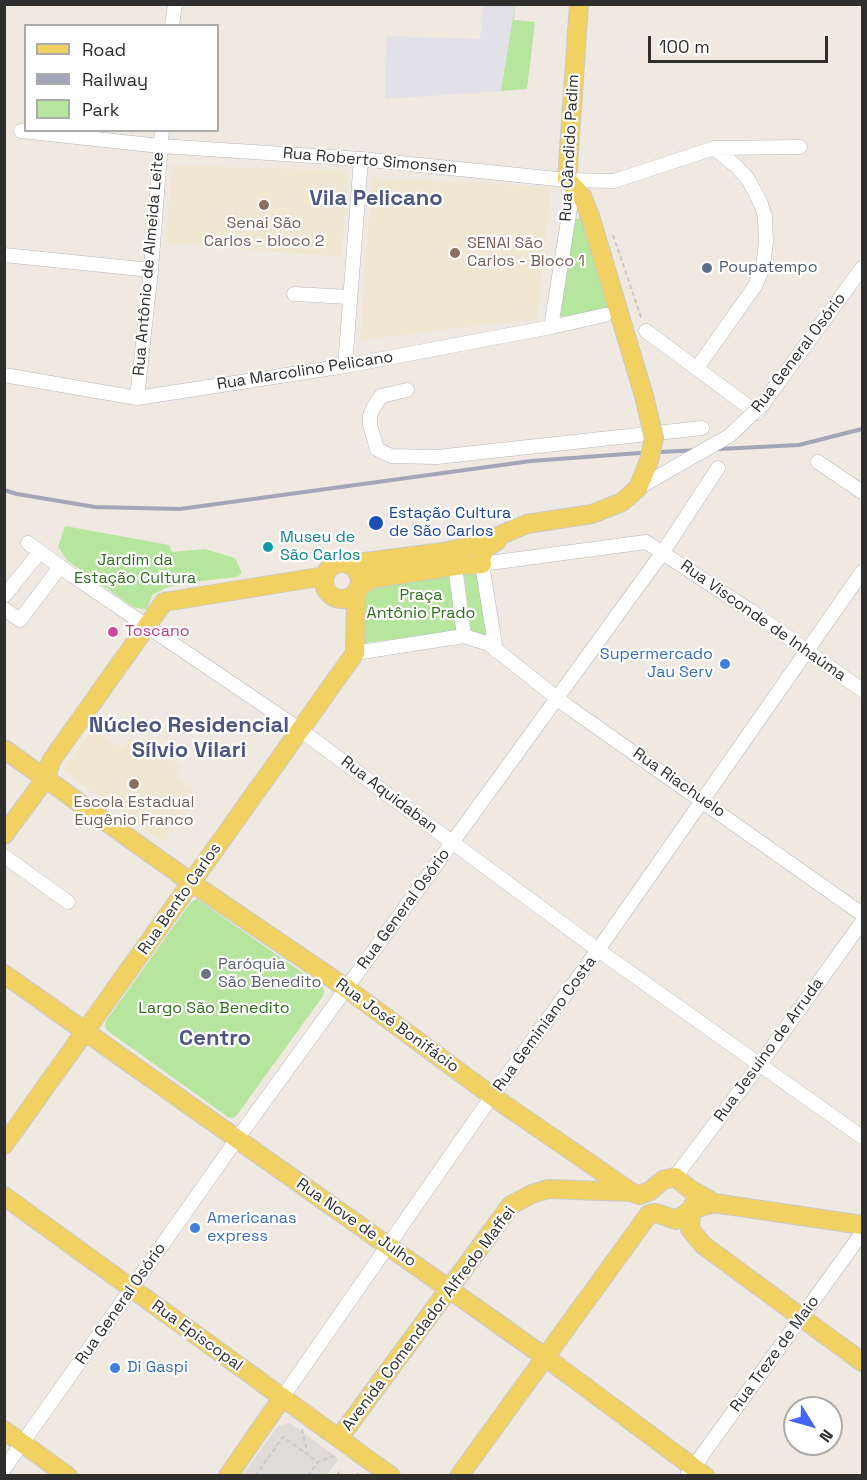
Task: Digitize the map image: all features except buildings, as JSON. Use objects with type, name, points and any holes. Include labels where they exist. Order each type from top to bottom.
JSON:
[{"type":"main road","name":"Rua Cândido Padim","points":[[567,180],[579,4]]},
{"type":"main road","points":[[521,526],[485,549],[481,558],[482,564],[455,566],[369,580],[346,598],[334,597],[326,588],[325,576],[332,567],[338,564],[468,547],[521,526],[592,514],[622,501],[638,488],[650,461],[654,438],[644,396],[591,219],[582,196],[567,180]]},
{"type":"main road","points":[[349,564],[357,572],[360,582],[357,590],[355,652]]},
{"type":"main road","points":[[4,835],[46,778],[51,762],[164,602],[325,576]]},
{"type":"main road","name":"Rua Bento Carlos","points":[[4,1145],[355,652]]},
{"type":"main road","name":"Rua José Bonifácio","points":[[4,749],[346,988],[492,1096],[631,1192]]},
{"type":"main road","name":"Rua Nove de Julho","points":[[4,974],[545,1357],[695,1473]]},
{"type":"main road","points":[[675,1177],[714,1203],[862,1225]]},
{"type":"main road","name":"Avenida Comendador Alfredo Maffei","points":[[339,1438],[512,1205],[532,1194],[548,1190],[631,1192],[639,1195],[650,1191],[663,1180],[675,1177]]},
{"type":"main road","points":[[690,1189],[695,1201],[691,1210],[690,1229],[703,1245],[862,1362]]},
{"type":"main road","name":"Rua Episcopal","points":[[4,1196],[391,1476]]},
{"type":"main road","points":[[459,1476],[642,1221],[649,1214],[656,1213],[676,1220],[691,1210],[714,1203]]},
{"type":"main road","name":"Rua Geminiano Costa","points":[[228,1476],[282,1398]]},
{"type":"main road","points":[[4,1430],[68,1476]]},
{"type":"street","points":[[172,24],[175,4]]},
{"type":"street","name":"Rua Roberto Simonsen","points":[[30,132],[160,146],[361,159],[567,180],[614,181],[714,148],[800,147]]},
{"type":"street","name":"Rua Antônio de Almeida Leite","points":[[137,398],[151,270],[162,132]]},
{"type":"street","points":[[697,368],[755,286],[763,267],[766,249],[766,228],[761,204],[747,178],[714,148]]},
{"type":"street","points":[[345,366],[361,159]]},
{"type":"street","name":"Rua Cândido Padim","points":[[551,327],[571,201],[567,180]]},
{"type":"street","points":[[4,255],[151,270]]},
{"type":"street","name":"Rua General Osório","points":[[638,488],[729,436],[761,407],[862,270]]},
{"type":"street","points":[[294,294],[350,297]]},
{"type":"street","name":"Rua Marcolino Pelicano","points":[[4,375],[137,398],[345,366],[604,315]]},
{"type":"street","points":[[646,331],[697,368],[761,407]]},
{"type":"street","points":[[407,390],[381,396],[370,416],[370,425],[377,449],[391,456],[437,457],[702,428]]},
{"type":"street","points":[[819,462],[862,492]]},
{"type":"street","name":"Rua General Osório","points":[[4,1469],[237,1139],[663,552],[718,468]]},
{"type":"street","name":"Rua Visconde de Inhaúma","points":[[482,564],[646,542],[862,690]]},
{"type":"street","name":"Rua Aquidaban","points":[[28,543],[39,553],[299,729],[598,950],[862,1137]]},
{"type":"street","points":[[4,596],[39,553]]},
{"type":"street","points":[[482,564],[496,651]]},
{"type":"street","points":[[455,566],[464,636]]},
{"type":"street","points":[[4,609],[20,620],[60,567]]},
{"type":"street","name":"Rua Geminiano Costa","points":[[282,1398],[862,572]]},
{"type":"street","points":[[355,652],[464,636],[489,644],[496,651]]},
{"type":"street","name":"Rua Riachuelo","points":[[496,651],[556,698],[862,914]]},
{"type":"street","points":[[4,856],[68,902]]},
{"type":"street","name":"Rua Jesuíno de Arruda","points":[[675,1177],[862,922]]},
{"type":"street","name":"Rua Treze de Maio","points":[[695,1473],[801,1317],[862,1233]]},
{"type":"path","points":[[611,230],[646,331]]},
{"type":"path","points":[[255,1476],[283,1437],[318,1462],[308,1476]]},
{"type":"path","points":[[337,1476],[339,1472],[343,1476]]},
{"type":"shaded area","points":[[484,5],[515,5],[501,91],[385,99],[387,36],[480,39]]},
{"type":"shaded area","points":[[172,165],[347,171],[342,257],[166,243]]},
{"type":"shaded area","name":"SENAI São Carlos - Bloco 1","points":[[372,178],[551,187],[537,319],[360,340]]},
{"type":"shaded area","name":"Escola Estadual Eugênio Franco","points":[[94,728],[123,749],[128,741],[151,758],[157,750],[181,767],[175,776],[198,793],[163,842],[63,770]]},
{"type":"shaded area","points":[[290,1423],[339,1459],[327,1475],[242,1475],[278,1426]]},
{"type":"green space","points":[[515,5],[514,20],[535,22],[527,89],[501,91]]},
{"type":"green space","points":[[580,218],[584,220],[610,307],[567,317],[561,316],[558,309],[574,220]]},
{"type":"green space","name":"Jardim da Estação Cultura","points":[[65,526],[169,545],[172,552],[205,549],[235,558],[242,573],[237,577],[184,583],[166,588],[152,595],[147,610],[133,607],[68,561],[58,547]]},
{"type":"green space","name":"Praça Antônio Prado","points":[[449,572],[457,631],[364,643],[365,595],[368,591],[374,586]]},
{"type":"green space","points":[[480,572],[487,637],[471,631],[464,575]]},
{"type":"green space","name":"Largo São Benedito","points":[[197,899],[323,987],[324,991],[323,996],[233,1118],[228,1117],[105,1027],[106,1021],[191,902]]},
{"type":"railway","points":[[4,490],[95,507],[180,509],[531,461],[799,445],[862,429]]},
{"type":"place","name":"Senai São Carlos - bloco 2","points":[[264,205]]},
{"type":"place","name":"SENAI São Carlos - Bloco 1","points":[[455,253]]},
{"type":"place","name":"Poupatempo","points":[[707,268]]},
{"type":"place","name":"Estação Cultura de São Carlos","points":[[376,523]]},
{"type":"place","name":"Museu de São Carlos","points":[[268,547]]},
{"type":"place","name":"Toscano","points":[[113,632]]},
{"type":"place","name":"Supermercado Jau Serv","points":[[725,664]]},
{"type":"place","name":"Escola Estadual Eugênio Franco","points":[[134,784]]},
{"type":"place","name":"Paróquia São Benedito","points":[[206,974]]},
{"type":"place","name":"Americanas express","points":[[195,1228]]},
{"type":"place","name":"Di Gaspi","points":[[115,1368]]},
{"type":"district","name":"Vila Pelicano","points":[[376,199]]},
{"type":"district","name":"Núcleo Residencial Sílvio Vilari","points":[[189,738]]},
{"type":"district","name":"Centro","points":[[215,1039]]}]
